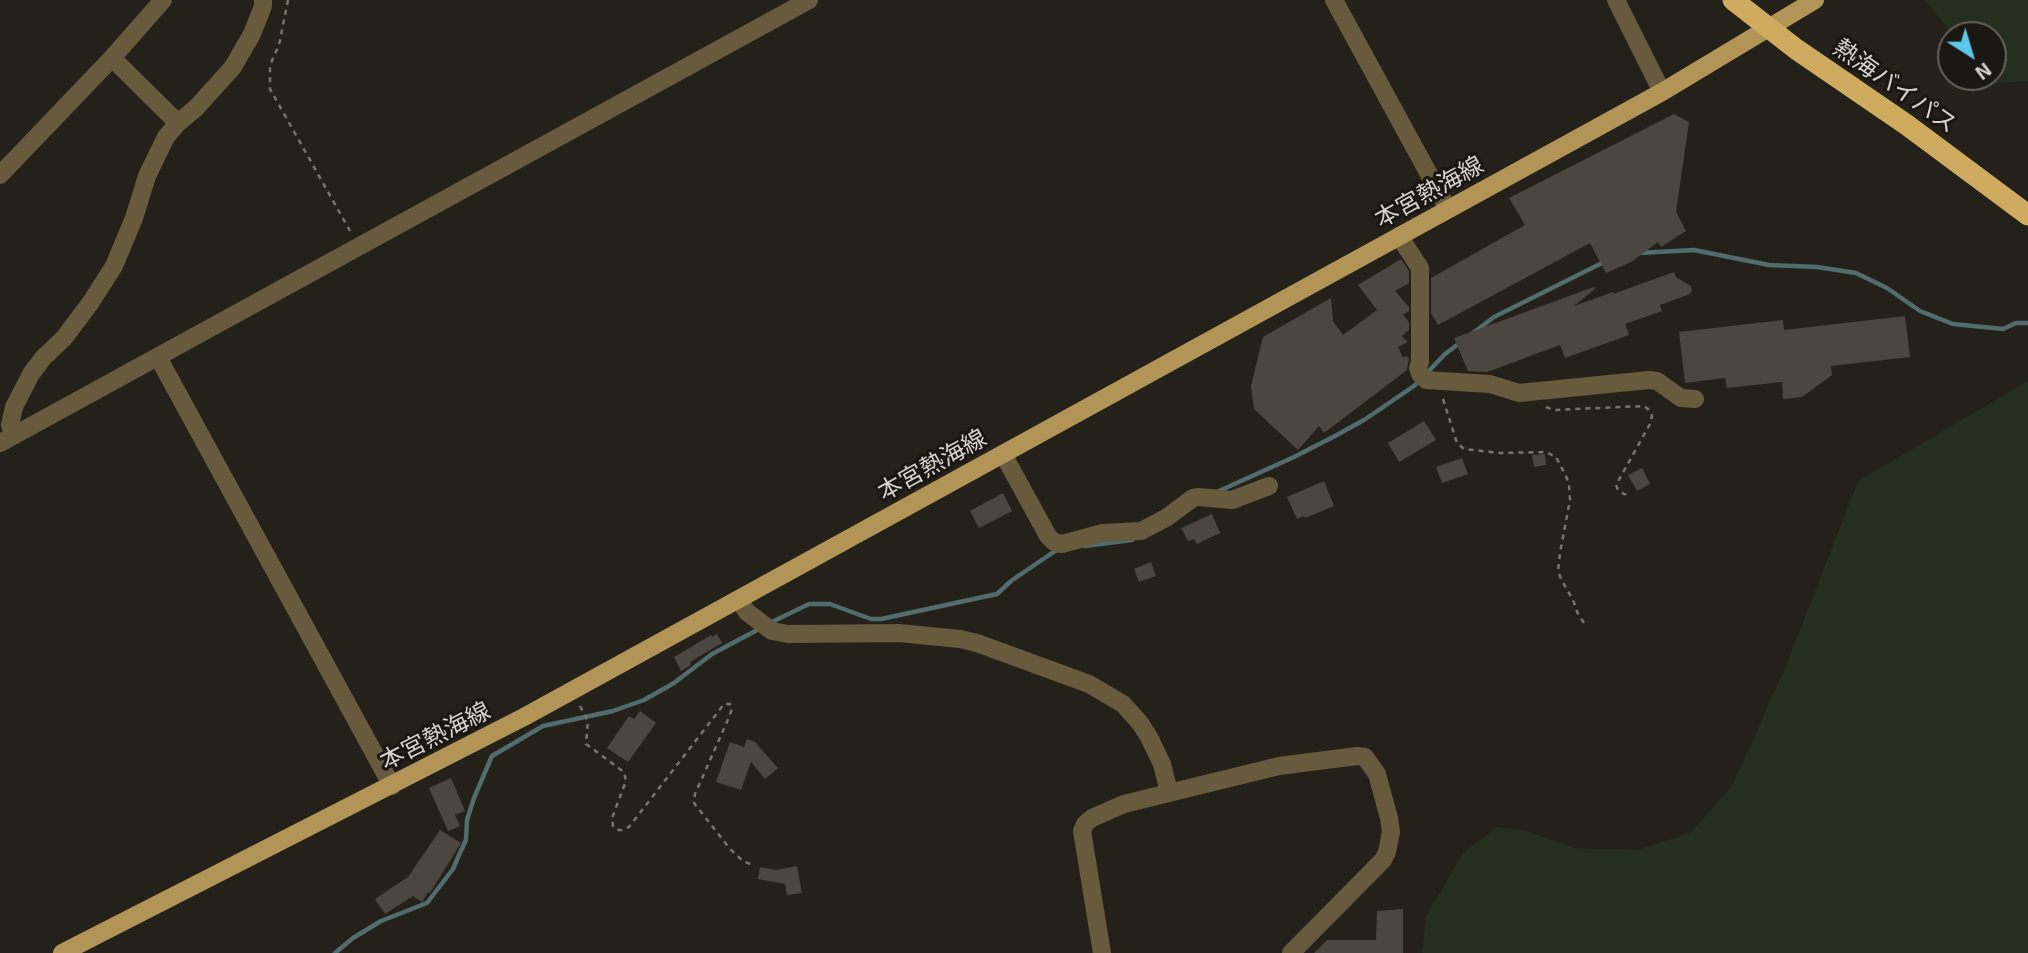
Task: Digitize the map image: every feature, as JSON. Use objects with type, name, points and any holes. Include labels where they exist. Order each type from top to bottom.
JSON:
[{"type":"highway","name":"熱海バイパス","points":[[1738,4],[1796,49],[1907,125],[2028,215]]},
{"type":"main road","name":"本宮熱海線","points":[[62,953],[392,786],[739,600],[1662,92],[1815,0]]},
{"type":"street","points":[[0,175],[112,58],[163,0]]},
{"type":"street","points":[[7,439],[14,407],[32,374],[43,358],[71,329],[114,266],[134,218],[146,176],[166,137],[233,67],[252,34],[263,0]]},
{"type":"street","points":[[7,439],[809,0]]},
{"type":"street","points":[[1334,0],[1448,209]]},
{"type":"street","points":[[1616,0],[1662,92]]},
{"type":"street","points":[[112,58],[178,123]]},
{"type":"street","points":[[1399,236],[1420,268],[1419,372],[1426,380],[1490,384],[1519,393],[1649,380],[1657,381],[1681,398],[1695,399]]},
{"type":"street","points":[[158,357],[392,786]]},
{"type":"street","points":[[1003,454],[1048,536],[1054,542],[1062,544],[1103,533],[1141,531],[1166,518],[1193,498],[1232,500],[1269,486]]},
{"type":"street","points":[[739,600],[747,612],[772,631],[788,634],[899,633],[960,639],[1089,684],[1123,704],[1140,723],[1162,764],[1169,792]]},
{"type":"street","points":[[1102,953],[1082,831],[1085,824],[1093,818],[1124,804],[1169,792],[1292,765],[1365,757],[1377,774],[1390,818],[1390,841],[1383,860],[1291,953]]},
{"type":"path","points":[[288,0],[279,45],[270,65],[270,89],[359,246]]},
{"type":"path","points":[[1437,379],[1459,446],[1470,451],[1546,452],[1556,457],[1566,475],[1570,500],[1558,571],[1586,626]]},
{"type":"path","points":[[1527,392],[1533,400],[1553,410],[1644,406],[1648,409],[1652,416],[1650,424],[1616,485],[1625,495],[1631,495]]},
{"type":"path","points":[[569,692],[587,717],[589,728],[586,744],[624,772],[626,781],[612,818],[613,826],[617,830],[629,827],[724,704],[730,704],[730,715],[695,794],[694,803],[730,849],[751,865]]},
{"type":"green space","points":[[1925,0],[2028,0],[2028,81],[2007,82],[2007,21],[1941,21]]},
{"type":"green space","points":[[2028,381],[2028,953],[1422,953],[1426,916],[1463,853],[1497,827],[1527,831],[1575,848],[1638,850],[1690,833],[1732,786],[1785,668],[1858,481]]},
{"type":"building","points":[[1674,114],[1689,122],[1676,212],[1686,231],[1661,247],[1658,242],[1631,262],[1606,273],[1590,243],[1438,325],[1431,313],[1431,278],[1525,225],[1509,198]]},
{"type":"building","points":[[1401,259],[1409,271],[1409,283],[1395,291],[1409,307],[1409,311],[1403,315],[1409,322],[1409,330],[1402,336],[1408,342],[1398,347],[1403,357],[1409,359],[1407,370],[1324,433],[1319,426],[1298,450],[1254,409],[1251,386],[1263,337],[1331,298],[1333,321],[1343,335],[1377,310],[1358,285]]},
{"type":"building","points":[[1674,272],[1676,277],[1691,286],[1692,292],[1660,305],[1662,311],[1625,324],[1629,335],[1565,358],[1560,345],[1487,372],[1468,371],[1454,338],[1594,287],[1595,289],[1574,306]]},
{"type":"building","points":[[1905,316],[1910,357],[1831,366],[1832,375],[1802,397],[1783,399],[1782,382],[1727,388],[1725,378],[1685,383],[1679,332],[1783,320],[1784,330]]},
{"type":"building","points":[[1424,421],[1436,440],[1399,462],[1388,443]]},
{"type":"building","points":[[1545,454],[1546,465],[1534,467],[1532,455]]},
{"type":"building","points":[[1462,458],[1468,474],[1442,483],[1436,467]]},
{"type":"building","points":[[1642,468],[1650,484],[1637,491],[1628,475]]},
{"type":"building","points":[[1324,481],[1334,506],[1297,519],[1287,497]]},
{"type":"building","points":[[1003,493],[1012,511],[979,528],[970,511]]},
{"type":"building","points":[[1212,514],[1220,533],[1197,544],[1194,539],[1188,541],[1181,528]]},
{"type":"building","points":[[1151,562],[1156,576],[1139,582],[1134,569]]},
{"type":"building","points":[[717,634],[722,643],[690,662],[691,665],[681,671],[674,657]]},
{"type":"building","points":[[640,711],[656,723],[628,762],[607,748],[629,716],[634,719]]},
{"type":"building","points":[[747,739],[755,742],[778,768],[765,779],[751,762],[741,790],[716,782],[730,742],[744,747]]},
{"type":"building","points":[[451,778],[465,811],[455,815],[460,826],[448,831],[429,788]]},
{"type":"building","points":[[440,830],[461,843],[430,893],[428,892],[422,902],[413,896],[385,914],[375,899],[408,877]]},
{"type":"building","points":[[797,866],[802,893],[787,895],[785,884],[758,879],[760,867],[776,870]]},
{"type":"building","points":[[1403,909],[1403,953],[1314,953],[1327,940],[1376,940],[1377,911]]},
{"type":"waterway","points":[[1639,253],[1694,250],[1769,265],[1817,267],[1856,273],[1887,288],[1920,311],[1953,324],[2003,329],[2016,323],[2028,323]]},
{"type":"waterway","points":[[1473,333],[1494,317],[1604,262]]},
{"type":"waterway","points":[[1426,374],[1461,342]]},
{"type":"waterway","points":[[1219,491],[1294,457],[1364,420],[1420,380]]},
{"type":"waterway","points":[[1085,546],[1132,540]]},
{"type":"waterway","points":[[770,623],[809,604],[830,604],[871,619],[881,619],[997,594],[1011,581],[1059,550]]},
{"type":"waterway","points":[[335,953],[381,921],[427,903],[453,869],[466,840],[467,820],[492,756],[543,726],[613,711],[644,700],[674,683],[712,654],[759,629]]}]
